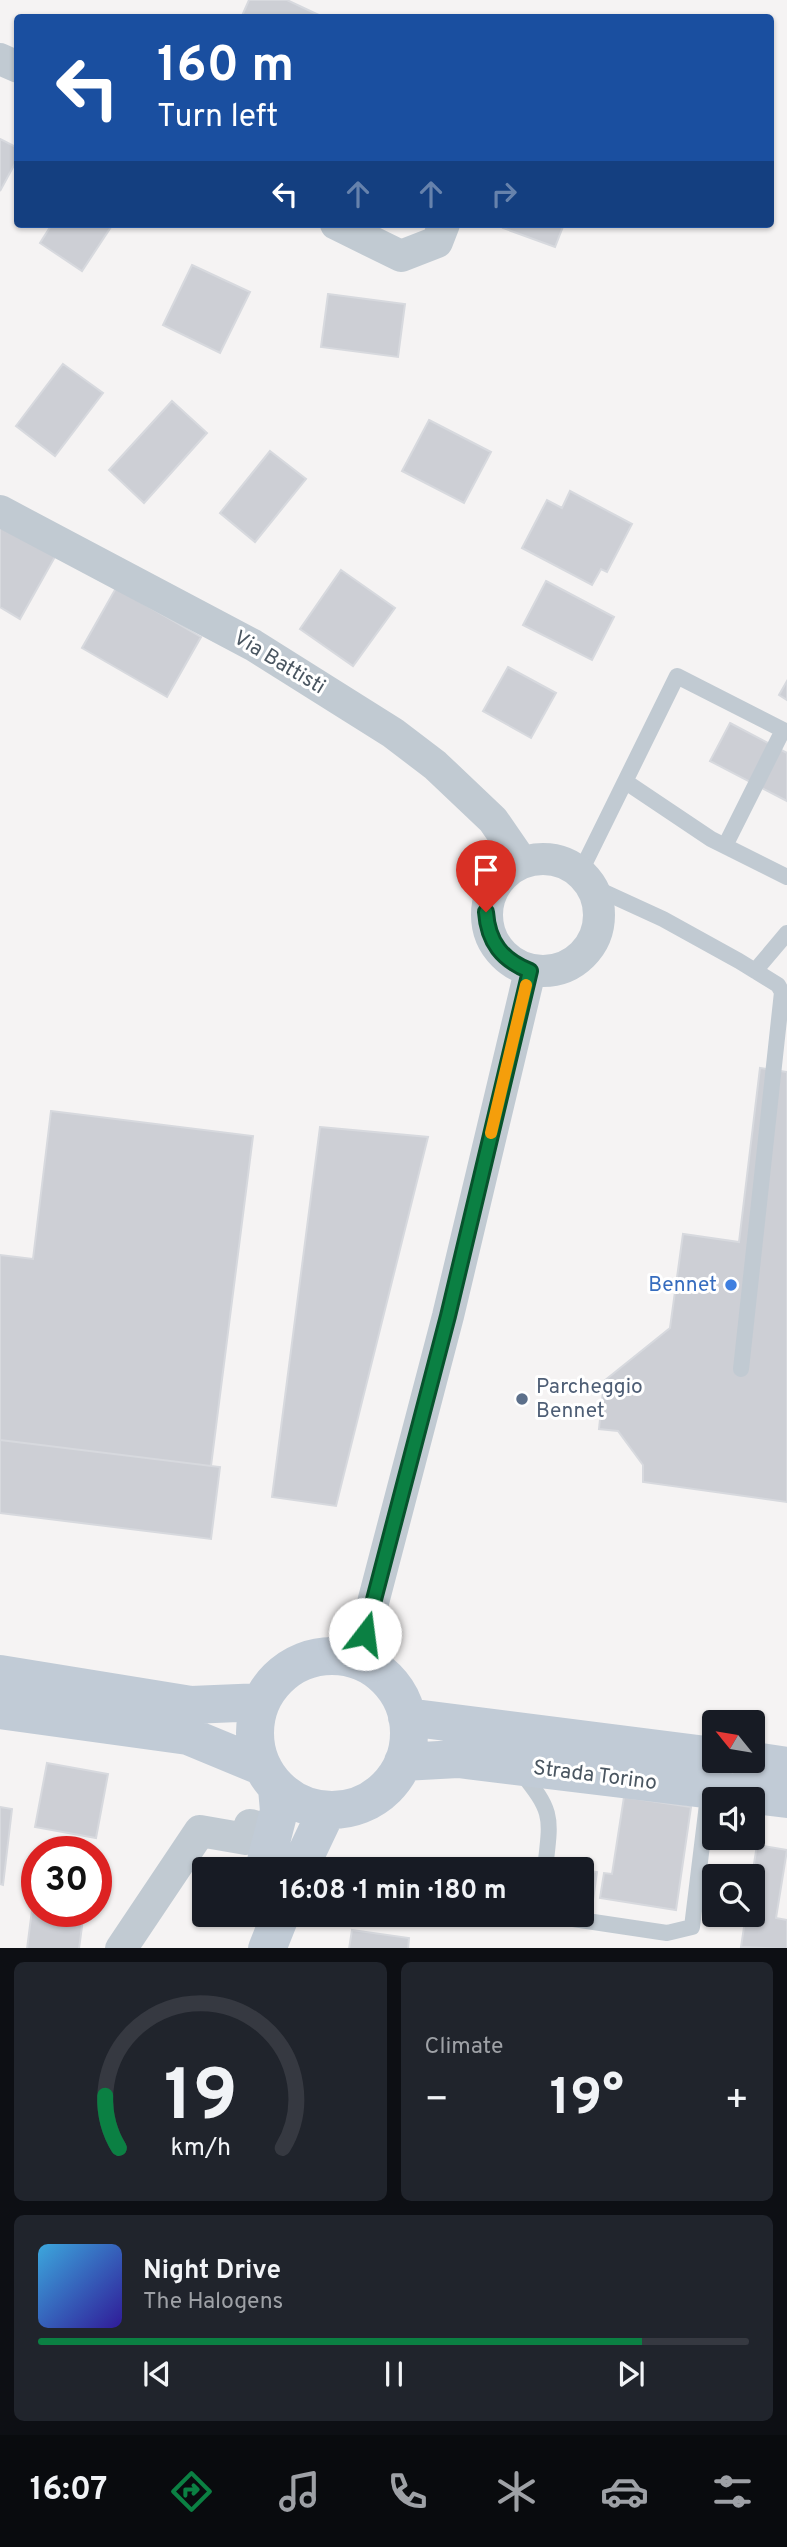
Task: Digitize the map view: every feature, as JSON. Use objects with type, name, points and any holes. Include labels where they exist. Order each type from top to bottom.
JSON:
[{"type":"main road","points":[[0,1710],[188,1736],[270,1777],[309,1807],[327,1810],[346,1808],[380,1793],[403,1762],[408,1740],[407,1717],[398,1692],[381,1672],[358,1660],[335,1655],[312,1658],[291,1667],[273,1682],[261,1702],[255,1724],[256,1746],[270,1777],[279,1811],[271,1831],[266,1857]]},
{"type":"main road","points":[[0,1674],[191,1704],[261,1702]]},
{"type":"main road","points":[[407,1717],[702,1771]]},
{"type":"main road","name":"Strada Torino","points":[[403,1762],[458,1759],[516,1766],[702,1773]]},
{"type":"main road","points":[[765,1763],[787,1766]]},
{"type":"main road","name":"Strada Torino","points":[[712,1773],[787,1799]]},
{"type":"main road","points":[[305,1857],[327,1810]]},
{"type":"main road","points":[[243,1948],[249,1927]]},
{"type":"main road","points":[[267,1948],[276,1927]]},
{"type":"street","points":[[344,228],[401,256],[437,242],[442,228]]},
{"type":"street","name":"Via Battisti","points":[[0,511],[253,645],[393,733],[435,765],[493,820],[522,862]]},
{"type":"street","points":[[553,859],[586,879],[599,915],[598,930],[591,944],[565,968],[530,971],[502,956],[487,927],[489,896],[497,882],[522,862],[553,859]]},
{"type":"street","points":[[358,1660],[448,1316],[530,971]]},
{"type":"street","points":[[121,1948],[200,1830],[246,1839],[250,1825],[271,1831]]},
{"type":"lane","points":[[725,846],[785,731],[677,676],[626,782],[586,879],[739,961],[782,988],[783,1001],[741,1368]]},
{"type":"lane","points":[[626,782],[725,846],[787,877]]},
{"type":"lane","points":[[755,971],[787,933]]},
{"type":"lane","points":[[516,1766],[548,1808],[551,1822],[547,1857]]},
{"type":"lane","points":[[594,1922],[667,1933],[692,1927],[712,1773]]},
{"type":"building","points":[[249,0],[287,0],[317,14],[243,14]]},
{"type":"building","points":[[0,139],[14,146],[14,165],[0,191]]},
{"type":"building","points":[[49,228],[110,228],[82,271],[40,243]]},
{"type":"building","points":[[503,228],[562,228],[555,247]]},
{"type":"building","points":[[192,265],[250,292],[220,353],[163,325]]},
{"type":"building","points":[[328,294],[405,304],[398,357],[321,347]]},
{"type":"building","points":[[63,364],[103,393],[55,456],[16,426]]},
{"type":"building","points":[[172,401],[207,433],[144,503],[109,470]]},
{"type":"building","points":[[429,420],[491,452],[464,503],[402,471]]},
{"type":"building","points":[[270,451],[306,479],[255,542],[220,513]]},
{"type":"building","points":[[570,491],[632,524],[607,572],[601,569],[592,585],[522,548],[547,500],[562,508]]},
{"type":"building","points":[[0,524],[56,555],[20,619],[0,607]]},
{"type":"building","points":[[341,570],[395,608],[353,666],[300,629]]},
{"type":"building","points":[[546,581],[614,617],[592,660],[523,625]]},
{"type":"building","points":[[116,588],[201,637],[167,697],[82,648]]},
{"type":"building","points":[[508,667],[556,693],[531,738],[483,711]]},
{"type":"building","points":[[787,681],[787,700],[779,695]]},
{"type":"building","points":[[730,723],[787,753],[787,801],[710,761]]},
{"type":"building","name":"Bennet","points":[[760,1068],[787,1072],[787,1502],[643,1482],[643,1465],[618,1431],[599,1429],[604,1381],[670,1328],[683,1234],[739,1242]]},
{"type":"building","points":[[51,1111],[253,1136],[211,1466],[0,1440],[0,1255],[33,1259]]},
{"type":"building","points":[[320,1127],[428,1137],[336,1506],[272,1497]]},
{"type":"building","points":[[0,1440],[220,1467],[211,1539],[0,1513]]},
{"type":"building","points":[[47,1763],[108,1774],[96,1836],[35,1827]]},
{"type":"building","points":[[624,1797],[691,1807],[676,1910],[600,1898],[604,1873],[612,1874]]},
{"type":"building","points":[[0,1807],[12,1809],[3,1885],[0,1884]]},
{"type":"building","points":[[765,1846],[787,1850],[776,1918],[787,1920],[787,1948],[741,1947],[744,1927],[765,1927],[765,1864],[754,1864],[756,1850],[765,1850]]},
{"type":"building","points":[[594,1872],[597,1872],[594,1893]]},
{"type":"building","points":[[30,1927],[82,1927],[79,1948],[27,1948]]},
{"type":"building","points":[[352,1930],[409,1938],[408,1948],[349,1948]]},
{"type":"slow traffic","points":[[491,1133],[526,985]]},
{"type":"place","name":"Bennet","points":[[731,1285]]},
{"type":"place","name":"Parcheggio Bennet","points":[[522,1399]]},
{"type":"route","points":[[365,1634],[448,1316],[530,971],[514,965],[502,956],[487,927],[486,912]]}]
